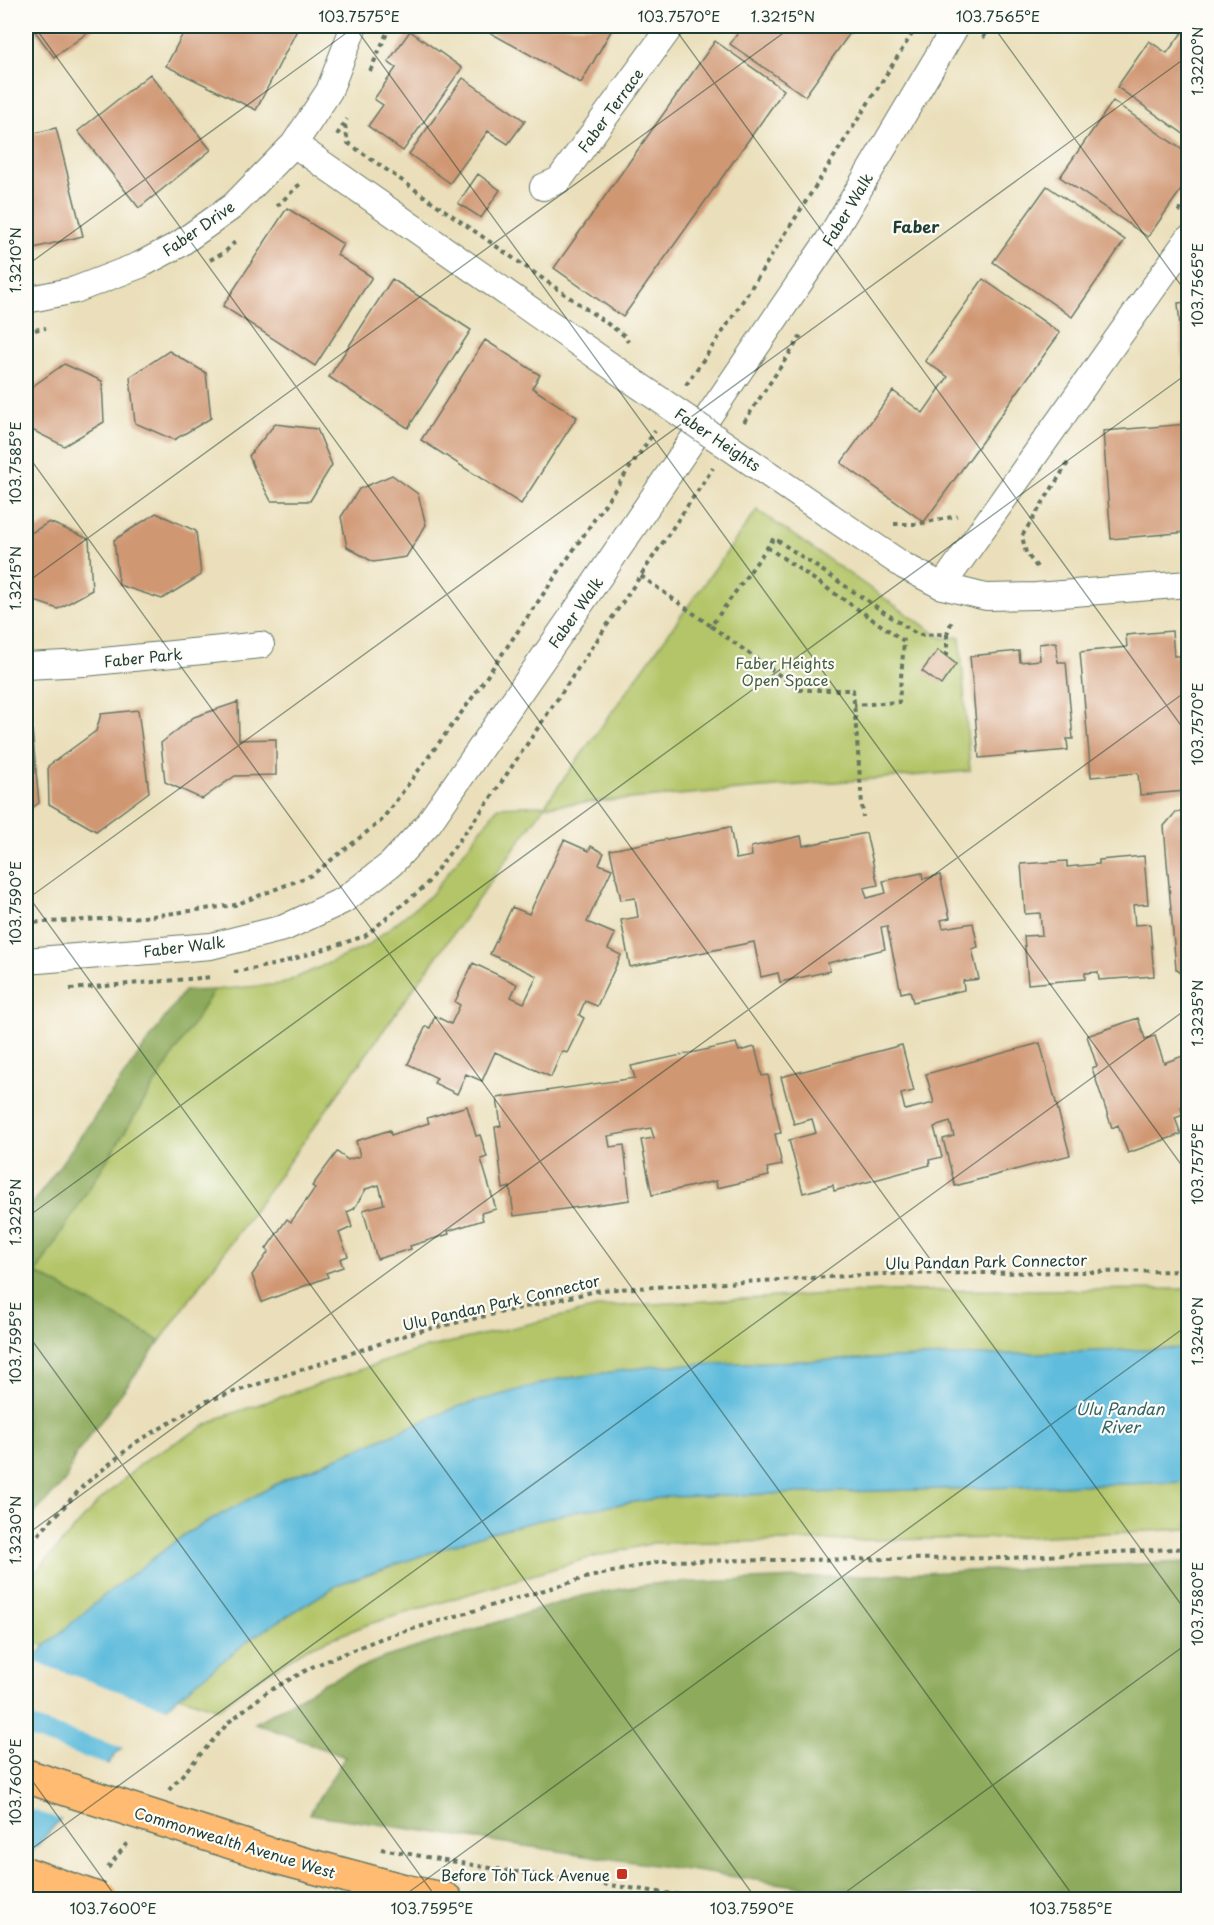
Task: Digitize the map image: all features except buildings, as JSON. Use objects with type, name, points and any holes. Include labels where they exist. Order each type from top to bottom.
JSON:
[{"type":"main road","name":"Commonwealth Avenue West","points":[[26,1776],[281,1858],[404,1891],[446,1899]]},
{"type":"main road","points":[[26,1874],[100,1899]]},
{"type":"street","name":"Faber Drive","points":[[26,300],[75,290],[140,265],[178,245],[233,206],[294,144],[329,91],[354,26]]},
{"type":"street","name":"Faber Terrace","points":[[543,187],[559,180],[671,26]]},
{"type":"street","name":"Faber Walk","points":[[26,961],[211,946],[284,928],[344,900],[391,864],[428,824],[828,242],[956,26]]},
{"type":"street","name":"Faber Heights","points":[[294,144],[628,378],[904,566],[953,589],[986,597],[1036,596],[1188,584]]},
{"type":"street","points":[[953,589],[1188,239]]},
{"type":"street","name":"Faber Park","points":[[26,666],[84,663],[261,645]]},
{"type":"path","points":[[683,389],[730,321],[918,26]]},
{"type":"path","points":[[345,124],[348,143],[625,336],[632,350]]},
{"type":"path","points":[[1174,218],[1188,198]]},
{"type":"path","points":[[26,923],[144,917],[235,905],[312,875],[381,821],[470,701],[656,428]]},
{"type":"path","points":[[890,524],[917,524],[958,516]]},
{"type":"path","points":[[711,626],[774,538],[918,635],[947,634]]},
{"type":"path","points":[[767,547],[904,641],[899,702],[854,705]]},
{"type":"path","points":[[640,576],[800,690],[853,690],[863,817]]},
{"type":"path","points":[[947,657],[947,634],[953,589]]},
{"type":"path","name":"Ulu Pandan Park Connector","points":[[26,1548],[84,1485],[135,1443],[207,1401],[415,1332],[601,1290],[883,1274],[1188,1271]]},
{"type":"path","points":[[229,1722],[267,1692],[314,1666],[382,1638],[585,1578],[662,1561],[1011,1558],[1188,1548]]},
{"type":"path","points":[[379,1848],[502,1870],[716,1899]]},
{"type":"green space","name":"Faber Heights Open Space","points":[[757,510],[942,638],[960,637],[970,771],[545,806],[160,1341],[35,1273],[214,990],[282,984],[367,946],[431,895],[498,807],[545,805]]},
{"type":"green space","points":[[214,990],[36,1273],[160,1341],[75,1456],[66,1480],[26,1522],[26,1213],[184,991]]},
{"type":"green space","points":[[1188,1289],[1188,1348],[655,1366],[554,1380],[457,1407],[284,1480],[187,1533],[106,1594],[45,1646],[26,1640],[26,1583],[99,1501],[148,1458],[219,1418],[418,1350],[601,1307],[882,1291]]},
{"type":"green space","points":[[1188,1482],[1188,1529],[1009,1538],[654,1543],[589,1558],[369,1624],[307,1648],[256,1680],[218,1709],[179,1696],[253,1637],[339,1584],[488,1533],[577,1511],[666,1497]]},
{"type":"green space","points":[[1188,1562],[1188,1899],[1093,1899],[809,1888],[309,1814],[345,1757],[255,1723],[324,1683],[383,1658],[581,1596],[651,1584]]},
{"type":"water","name":"Ulu Pandan River","points":[[1188,1348],[1188,1482],[666,1497],[577,1511],[488,1533],[339,1584],[253,1637],[179,1696],[117,1753],[26,1859],[26,1669],[45,1646],[106,1594],[187,1533],[284,1480],[457,1407],[554,1380],[655,1366]]},
{"type":"pier","points":[[29,1660],[170,1709],[126,1749],[26,1716],[26,1664]]},
{"type":"pier","points":[[26,1737],[110,1766],[63,1820],[26,1808]]},
{"type":"place","name":"Before Toh Tuck Avenue","points":[[622,1874]]},
{"type":"district","name":"Faber","points":[[916,226]]}]
